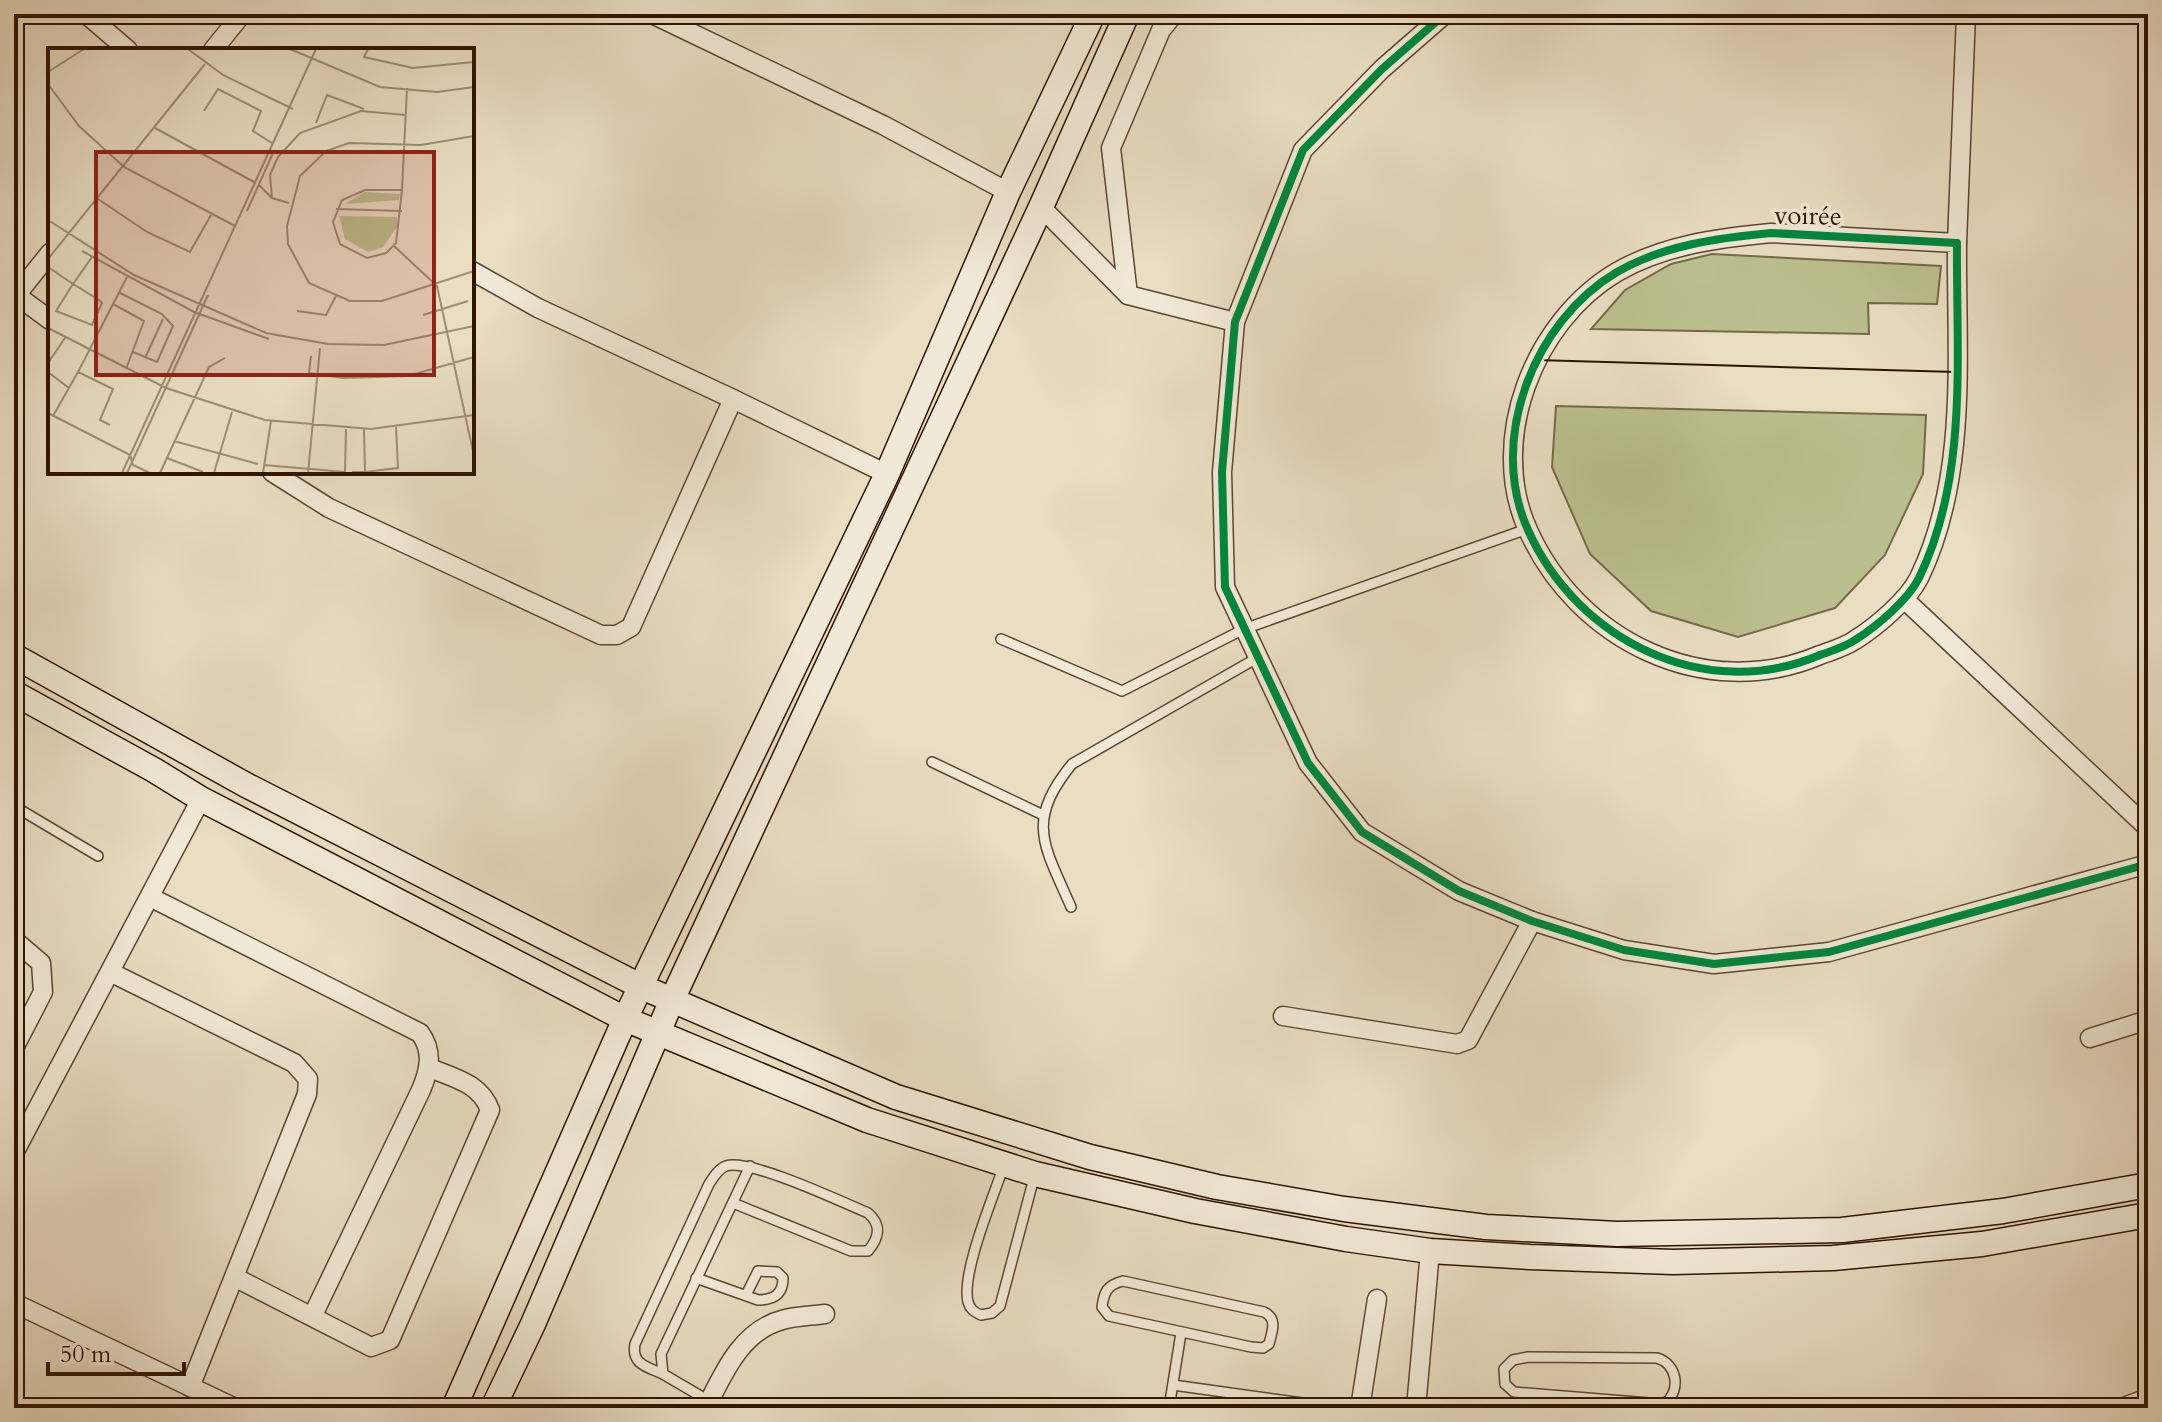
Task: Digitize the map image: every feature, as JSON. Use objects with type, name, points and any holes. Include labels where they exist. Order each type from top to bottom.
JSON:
[{"type":"main road","points":[[454,1408],[625,1019],[887,474],[1008,192],[1093,14]]},
{"type":"main road","points":[[493,1408],[533,1324],[672,1000],[1041,207],[1127,14]]},
{"type":"main road","points":[[14,656],[246,785],[642,987],[896,1097],[1090,1157],[1217,1187],[1344,1209],[1486,1227],[1617,1234],[1842,1230],[2003,1211],[2148,1185]]},
{"type":"main road","points":[[14,693],[201,799],[625,1019],[867,1120],[1035,1174],[1195,1211],[1430,1251],[1673,1262],[1833,1258],[1982,1244],[2148,1215]]},
{"type":"street","points":[[86,14],[126,48]]},
{"type":"street","points":[[215,48],[242,14]]},
{"type":"street","points":[[652,14],[883,125],[1008,192]]},
{"type":"street","points":[[1128,295],[1111,148],[1161,30],[1174,14]]},
{"type":"street","points":[[1445,14],[1382,69],[1303,150],[1235,322],[1222,472],[1225,587],[1308,763],[1362,832],[1459,891],[1532,921],[1624,950],[1714,964],[1829,952],[2148,864]]},
{"type":"street","points":[[1957,243],[1966,14]]},
{"type":"street","points":[[1041,207],[1128,295],[1235,322]]},
{"type":"street","name":"voirée","points":[[1822,234],[1957,243],[1955,447],[1937,531],[1918,580],[1904,599],[1855,641],[1795,666],[1730,673],[1666,661],[1608,631],[1562,586],[1527,529],[1516,487],[1514,444],[1520,401],[1541,350],[1574,306],[1617,273],[1667,251],[1731,236],[1822,234]]},
{"type":"street","points":[[48,255],[15,295],[48,319]]},
{"type":"street","points":[[474,272],[538,308],[887,474]]},
{"type":"street","points":[[275,474],[329,508],[601,635],[617,635],[631,627],[733,399]]},
{"type":"street","points":[[1904,599],[2148,828]]},
{"type":"street","points":[[14,1153],[19,1132],[110,972],[201,799]]},
{"type":"street","points":[[150,897],[420,1033],[426,1041],[430,1068],[313,1315]]},
{"type":"street","points":[[1283,1016],[1457,1044],[1468,1040],[1532,921]]},
{"type":"street","points":[[14,940],[41,963],[43,992],[14,1048]]},
{"type":"street","points":[[110,972],[294,1063],[308,1079],[307,1094],[190,1387]]},
{"type":"street","points":[[2090,1038],[2148,1020]]},
{"type":"street","points":[[236,1278],[371,1347],[390,1340],[490,1110],[486,1098],[476,1087],[430,1068]]},
{"type":"street","points":[[1416,1408],[1430,1251]]},
{"type":"street","points":[[1360,1408],[1377,1299]]},
{"type":"street","points":[[14,1303],[235,1408]]},
{"type":"street","points":[[708,1404],[725,1370],[748,1339],[779,1320],[825,1314]]},
{"type":"street","points":[[2121,1408],[2148,1398]]},
{"type":"lane","points":[[1001,639],[1122,691],[1244,629],[1527,529]]},
{"type":"lane","points":[[1071,907],[1044,845],[1043,815],[1053,787],[1072,764],[1257,658]]},
{"type":"lane","points":[[932,762],[1043,815]]},
{"type":"lane","points":[[14,806],[98,856]]},
{"type":"lane","points":[[1004,1164],[968,1284],[968,1300],[972,1310],[981,1315],[992,1313],[1000,1306],[1035,1174]]},
{"type":"lane","points":[[708,1404],[663,1374],[637,1362],[633,1355],[635,1344],[709,1184],[718,1171],[727,1165],[750,1166],[868,1213],[876,1220],[878,1228],[876,1242],[868,1251],[851,1251],[733,1203]]},
{"type":"lane","points":[[663,1374],[661,1354],[750,1166]]},
{"type":"lane","points":[[696,1278],[746,1295]]},
{"type":"lane","points":[[1123,1281],[1264,1312],[1274,1321],[1269,1344],[1263,1348],[1181,1333],[1109,1316],[1102,1307],[1104,1293],[1113,1284],[1123,1281]]},
{"type":"lane","points":[[1169,1408],[1181,1333]]},
{"type":"lane","points":[[1528,1357],[1657,1358],[1666,1361],[1675,1375],[1673,1394],[1666,1403],[1584,1403],[1514,1392],[1505,1384],[1504,1369],[1513,1360],[1528,1357]]},
{"type":"lane","points":[[1173,1385],[1339,1408]]},
{"type":"green space","points":[[1712,254],[1941,266],[1937,304],[1868,303],[1869,334],[1591,329],[1625,290],[1671,264]]},
{"type":"green space","points":[[1556,406],[1926,415],[1923,474],[1885,555],[1835,608],[1738,637],[1651,611],[1590,554],[1552,467]]},
{"type":"tram line","points":[[1536,360],[1956,372]]},
{"type":"cycle path","points":[[1445,14],[1382,69],[1303,150],[1235,322],[1222,472],[1225,587],[1308,763],[1362,832],[1459,891],[1532,921],[1624,950],[1714,964],[1829,952],[2148,864]]},
{"type":"cycle path","points":[[1771,233],[1957,243],[1958,371],[1953,456],[1935,539],[1919,578],[1891,612],[1847,645],[1776,668],[1733,672],[1690,666],[1649,652],[1612,631],[1578,603],[1550,569],[1528,530],[1517,495],[1513,459],[1516,422],[1526,386],[1542,351],[1562,320],[1588,293],[1617,272],[1653,255],[1711,240],[1771,233]]}]
